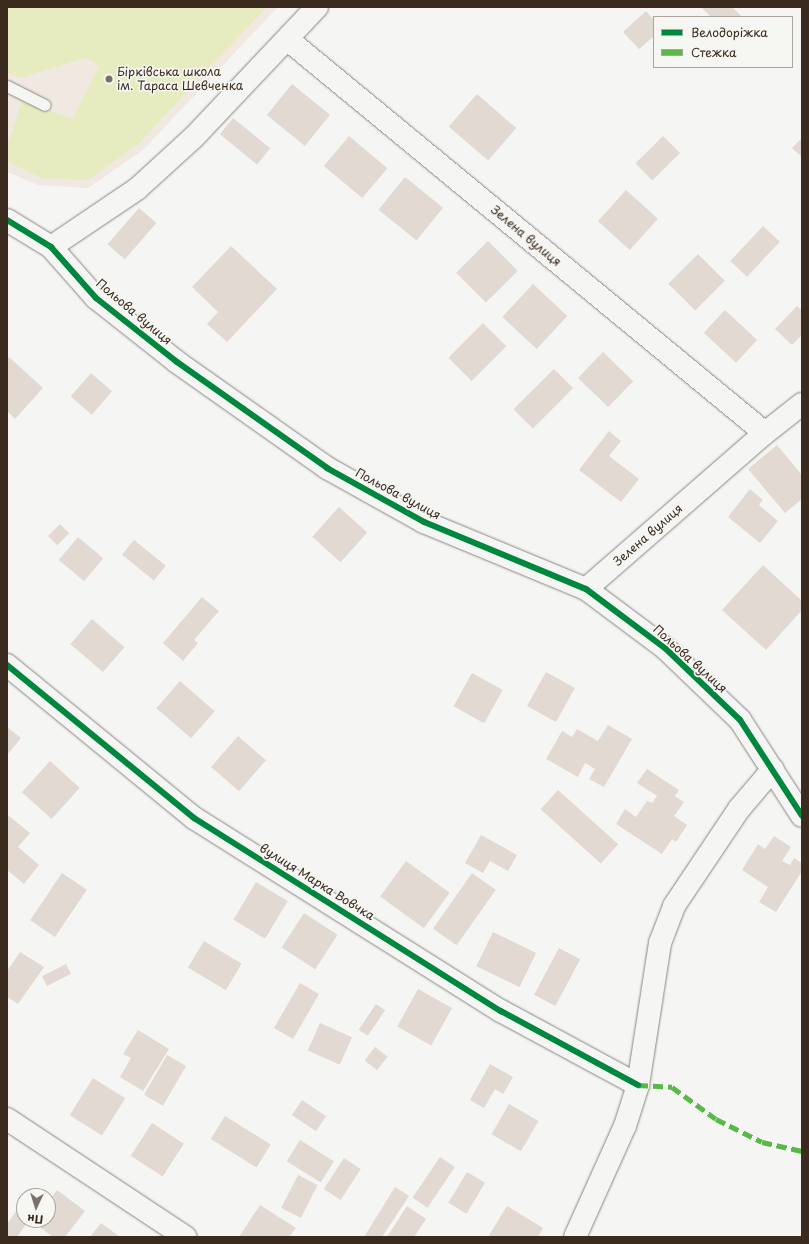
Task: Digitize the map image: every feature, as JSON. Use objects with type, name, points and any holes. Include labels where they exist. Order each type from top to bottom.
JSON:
[{"type":"street","points":[[51,247],[137,189],[194,137],[317,7]]},
{"type":"street","name":"Зелена вулиця","points":[[287,39],[765,433]]},
{"type":"street","name":"Польова вулиця","points":[[7,220],[51,247],[96,298],[177,362],[326,468],[424,522],[586,589],[665,648],[740,720],[802,816]]},
{"type":"street","name":"Зелена вулиця","points":[[586,589],[765,433],[802,404]]},
{"type":"street","name":"вулиця Марка Вовчка","points":[[7,665],[194,818],[501,1011],[638,1085]]},
{"type":"street","points":[[575,1237],[625,1126],[638,1085],[660,943],[674,906],[738,809],[773,769]]},
{"type":"street","points":[[7,1119],[185,1237]]},
{"type":"lane","points":[[7,86],[45,104]]},
{"type":"shaded area","name":"Бірківська школа ім. Тараса Шевченка","points":[[7,7],[278,7],[143,150],[88,188],[38,185],[7,172]]},
{"type":"green space","name":"Бірківська школа ім. Тараса Шевченка","points":[[7,7],[266,7],[138,144],[88,180],[43,178],[7,162],[7,147],[22,100],[72,119],[99,66],[85,58],[19,78],[7,72]]},
{"type":"building","points":[[701,7],[732,7],[741,16],[710,16]]},
{"type":"building","points":[[646,11],[653,19],[653,37],[639,49],[623,32]]},
{"type":"building","points":[[292,84],[330,115],[305,146],[267,115]]},
{"type":"building","points":[[477,94],[516,128],[488,161],[449,126]]},
{"type":"building","points":[[233,118],[270,148],[257,165],[220,134]]},
{"type":"building","points":[[349,136],[387,168],[362,198],[324,166]]},
{"type":"building","points":[[663,136],[680,153],[652,181],[635,164]]},
{"type":"building","points":[[802,138],[802,157],[792,148]]},
{"type":"building","points":[[405,177],[443,208],[417,240],[379,210]]},
{"type":"building","points":[[626,190],[658,219],[630,250],[598,221]]},
{"type":"building","points":[[139,208],[156,223],[125,259],[108,244]]},
{"type":"building","points":[[763,226],[780,242],[747,277],[730,261]]},
{"type":"building","points":[[488,241],[518,271],[486,303],[456,273]]},
{"type":"building","points":[[231,246],[277,289],[227,342],[207,324],[218,312],[192,287]]},
{"type":"building","points":[[698,254],[725,281],[695,311],[668,284]]},
{"type":"building","points":[[533,284],[567,316],[537,349],[502,317]]},
{"type":"building","points":[[797,306],[802,310],[802,335],[792,345],[775,329]]},
{"type":"building","points":[[725,310],[757,340],[736,363],[704,333]]},
{"type":"building","points":[[483,323],[506,346],[472,381],[448,358]]},
{"type":"building","points":[[603,352],[633,381],[608,407],[578,378]]},
{"type":"building","points":[[9,357],[43,388],[15,419],[7,411],[7,360]]},
{"type":"building","points":[[554,369],[573,388],[533,428],[514,409]]},
{"type":"building","points":[[91,373],[112,391],[92,415],[71,396]]},
{"type":"building","points":[[609,431],[621,441],[609,456],[639,479],[621,502],[579,470]]},
{"type":"building","points":[[777,445],[802,475],[802,499],[785,513],[748,469]]},
{"type":"building","points":[[750,489],[763,500],[759,505],[778,521],[760,543],[728,517]]},
{"type":"building","points":[[339,507],[367,532],[340,562],[312,537]]},
{"type":"building","points":[[60,524],[69,533],[57,545],[48,536]]},
{"type":"building","points":[[78,537],[103,558],[84,581],[59,560]]},
{"type":"building","points":[[134,540],[166,566],[154,581],[122,555]]},
{"type":"building","points":[[763,565],[802,601],[802,610],[766,650],[722,610]]},
{"type":"building","points":[[202,597],[219,611],[194,640],[198,643],[183,661],[163,643]]},
{"type":"building","points":[[92,619],[124,647],[103,672],[70,644]]},
{"type":"building","points":[[546,672],[575,688],[556,722],[527,706]]},
{"type":"building","points":[[472,673],[503,690],[484,723],[454,706]]},
{"type":"building","points":[[180,681],[215,711],[191,738],[156,708]]},
{"type":"building","points":[[608,725],[632,739],[604,787],[589,779],[595,769],[585,763],[578,777],[546,759],[562,731],[572,737],[577,729],[598,741]]},
{"type":"building","points":[[7,727],[21,738],[7,755]]},
{"type":"building","points":[[238,736],[266,760],[239,791],[211,767]]},
{"type":"building","points":[[50,761],[80,788],[52,819],[22,792]]},
{"type":"building","points":[[647,769],[679,790],[675,796],[684,802],[674,816],[687,825],[676,842],[672,839],[662,854],[616,824],[625,809],[636,817],[647,801],[652,803],[657,796],[637,783]]},
{"type":"building","points":[[558,790],[618,844],[601,864],[541,809]]},
{"type":"building","points":[[9,816],[30,833],[18,847],[39,865],[24,884],[7,870],[7,818]]},
{"type":"building","points":[[481,835],[517,855],[508,871],[490,861],[483,873],[465,863]]},
{"type":"building","points":[[774,836],[791,847],[782,861],[790,865],[794,858],[802,863],[802,871],[776,912],[759,902],[768,887],[742,870],[758,844],[765,849]]},
{"type":"building","points":[[406,861],[450,893],[424,928],[380,897]]},
{"type":"building","points":[[62,873],[87,890],[55,937],[30,920]]},
{"type":"building","points":[[472,873],[496,890],[457,945],[433,929]]},
{"type":"building","points":[[256,882],[288,901],[265,939],[233,920]]},
{"type":"building","points":[[304,913],[338,935],[315,969],[282,947]]},
{"type":"building","points":[[493,932],[536,953],[519,987],[476,966]]},
{"type":"building","points":[[204,941],[242,964],[226,990],[188,968]]},
{"type":"building","points":[[559,948],[580,959],[555,1006],[534,995]]},
{"type":"building","points":[[20,952],[44,967],[18,1004],[7,997],[7,971]]},
{"type":"building","points":[[66,964],[71,974],[47,986],[42,976]]},
{"type":"building","points":[[300,983],[319,994],[293,1039],[274,1028]]},
{"type":"building","points":[[418,989],[452,1008],[431,1046],[397,1027]]},
{"type":"building","points":[[376,1004],[385,1010],[368,1036],[359,1030]]},
{"type":"building","points":[[320,1023],[352,1037],[340,1065],[308,1050]]},
{"type":"building","points":[[138,1030],[169,1049],[143,1091],[120,1077],[131,1058],[123,1054]]},
{"type":"building","points":[[375,1047],[388,1057],[377,1070],[365,1060]]},
{"type":"building","points":[[167,1055],[186,1066],[163,1106],[144,1095]]},
{"type":"building","points":[[490,1064],[513,1077],[503,1094],[495,1089],[484,1108],[470,1100]]},
{"type":"building","points":[[93,1078],[125,1098],[102,1135],[70,1115]]},
{"type":"building","points":[[302,1100],[326,1116],[316,1131],[292,1115]]},
{"type":"building","points":[[509,1104],[538,1121],[521,1151],[492,1134]]},
{"type":"building","points":[[225,1116],[271,1145],[256,1168],[211,1139]]},
{"type":"building","points":[[152,1123],[184,1144],[163,1176],[131,1156]]},
{"type":"building","points":[[300,1140],[334,1161],[321,1182],[287,1161]]},
{"type":"building","points":[[440,1157],[455,1167],[428,1208],[413,1198]]},
{"type":"building","points":[[344,1158],[361,1169],[341,1200],[324,1189]]},
{"type":"building","points":[[467,1172],[485,1183],[466,1214],[448,1203]]},
{"type":"building","points":[[298,1175],[318,1185],[301,1218],[281,1208]]},
{"type":"building","points":[[395,1187],[409,1196],[382,1237],[364,1237]]},
{"type":"building","points":[[57,1190],[85,1211],[65,1237],[53,1237],[41,1228],[56,1228]]},
{"type":"building","points":[[260,1205],[296,1228],[289,1237],[239,1237]]},
{"type":"building","points":[[407,1206],[426,1219],[414,1237],[387,1237]]},
{"type":"building","points":[[507,1206],[543,1228],[538,1237],[488,1237]]},
{"type":"building","points":[[16,1212],[16,1228],[23,1228],[17,1237],[7,1237],[7,1224]]},
{"type":"building","points":[[101,1223],[120,1237],[90,1237]]},
{"type":"marked path","points":[[638,1085],[672,1087],[716,1119],[762,1142],[802,1151]]},
{"type":"cycle path","points":[[7,220],[51,247],[96,298],[177,362],[327,468],[424,522],[586,589],[665,648],[740,720],[802,816]]},
{"type":"cycle path","points":[[7,665],[194,818],[501,1011],[638,1085]]},
{"type":"place","name":"Бірківська школа ім. Тараса Шевченка","points":[[109,79]]}]
